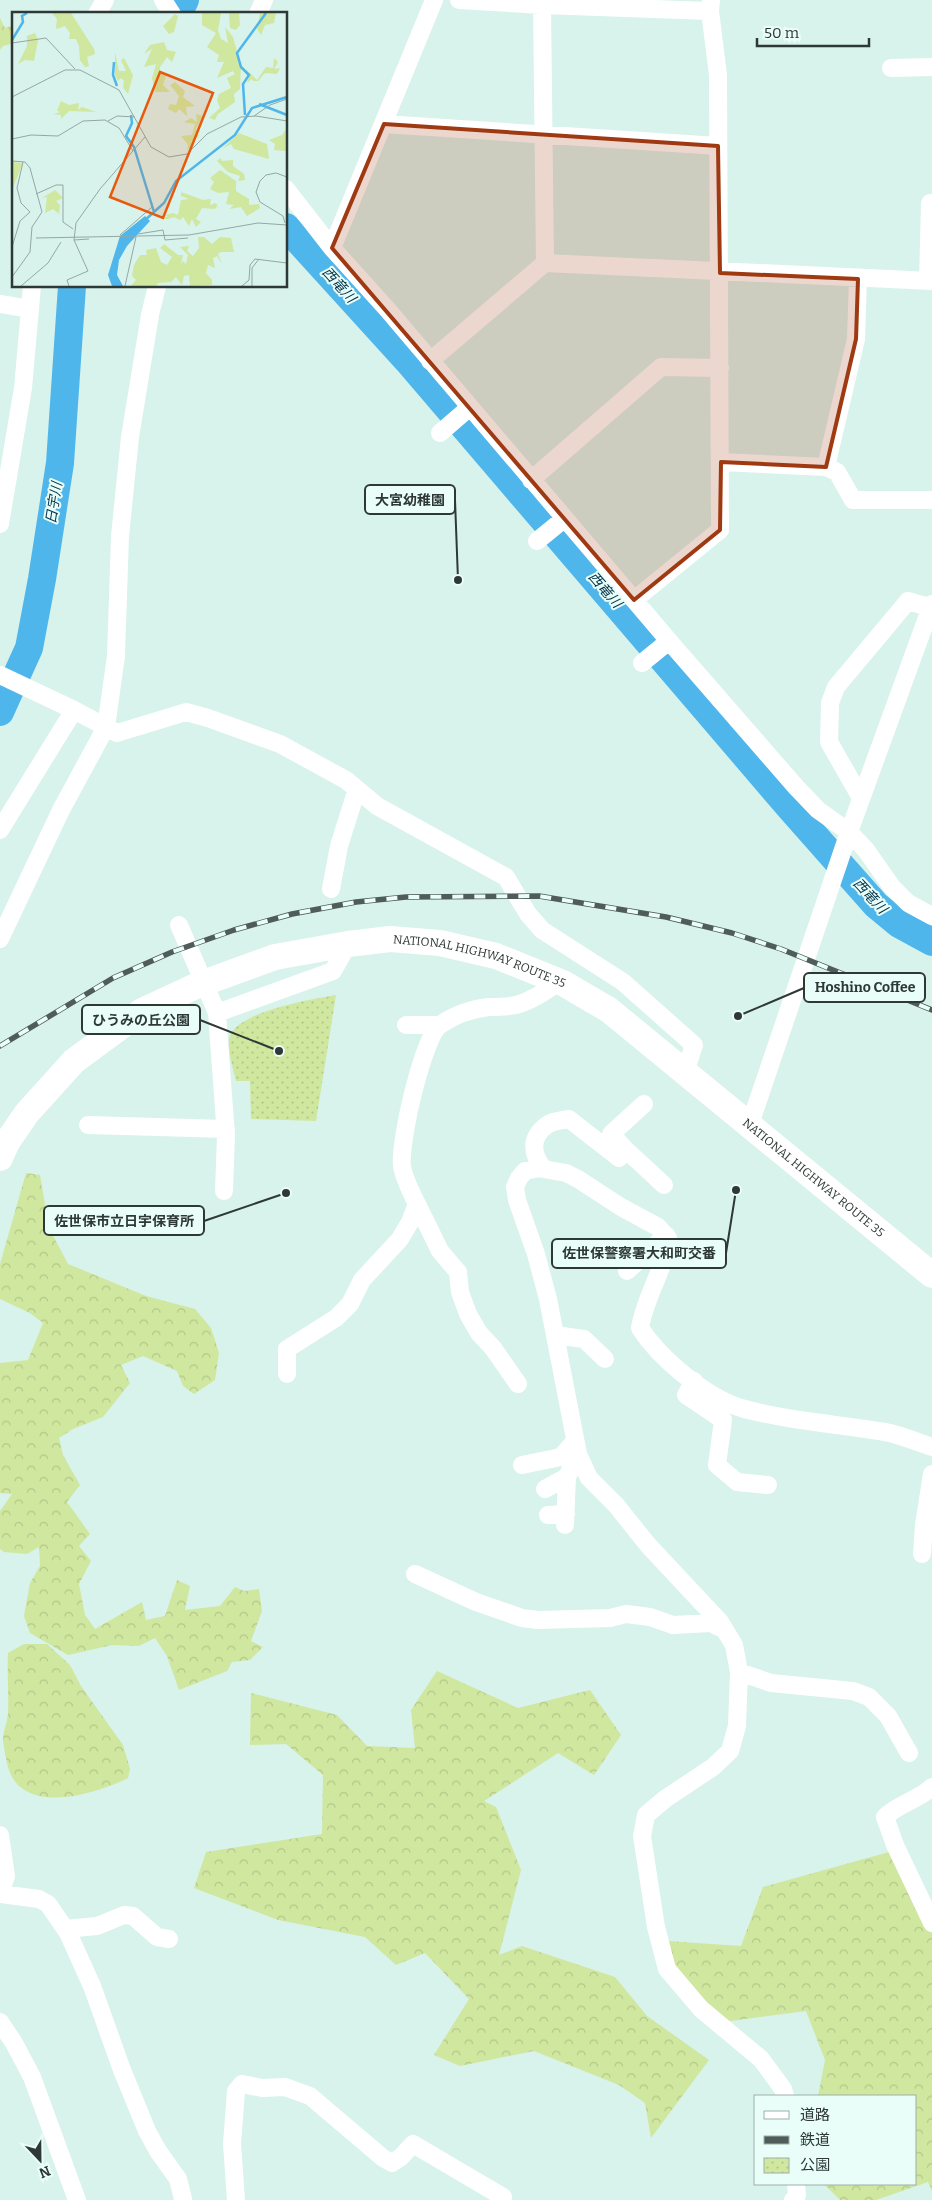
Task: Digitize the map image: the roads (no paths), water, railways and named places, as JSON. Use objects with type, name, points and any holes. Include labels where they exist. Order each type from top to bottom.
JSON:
[{"type":"highway","name":"NATIONAL HIGHWAY ROUTE 35","points":[[0,1158],[7,1142],[27,1114],[74,1061],[142,1011],[198,984],[275,957],[348,944],[390,939],[440,943],[496,956],[559,982],[610,1010],[749,1127],[932,1275]]},
{"type":"street","points":[[98,12],[105,0]]},
{"type":"street","points":[[163,0],[171,12]]},
{"type":"street","points":[[259,12],[264,0]]},
{"type":"street","points":[[332,248],[434,0]]},
{"type":"street","points":[[459,0],[711,6],[718,74],[720,530],[634,600]]},
{"type":"street","points":[[542,2],[542,134],[545,263]]},
{"type":"street","points":[[891,68],[932,67]]},
{"type":"street","points":[[384,124],[718,146]]},
{"type":"street","points":[[288,192],[332,248],[430,360],[465,411],[531,480],[561,521],[634,600],[666,644],[818,810],[849,832],[866,850],[892,887],[908,903],[932,916]]},
{"type":"street","points":[[430,360],[545,263],[720,273],[930,281],[930,203]]},
{"type":"street","points":[[826,467],[856,339],[858,279]]},
{"type":"street","points":[[0,524],[5,470],[23,388],[32,288]]},
{"type":"street","points":[[0,938],[61,810],[106,727],[116,656],[120,536],[130,438],[150,315],[157,288]]},
{"type":"street","points":[[0,304],[30,309]]},
{"type":"street","points":[[531,480],[662,368],[720,368]]},
{"type":"street","points":[[441,431],[465,411]]},
{"type":"street","points":[[721,462],[826,467],[836,472],[853,500],[932,500]]},
{"type":"street","points":[[538,541],[561,521]]},
{"type":"street","points":[[749,1127],[849,832],[932,606],[908,601],[836,687],[830,703],[829,742],[861,798]]},
{"type":"street","points":[[644,662],[666,644]]},
{"type":"street","points":[[0,675],[74,710],[117,733],[186,712],[280,744],[346,780],[377,806],[506,877],[528,914],[542,930],[623,982],[694,1045],[686,1073]]},
{"type":"street","points":[[0,830],[74,710]]},
{"type":"street","points":[[331,888],[339,846],[356,789]]},
{"type":"street","points":[[179,925],[217,1013],[226,1130],[224,1191]]},
{"type":"street","points":[[217,1013],[333,971],[348,944]]},
{"type":"street","points":[[518,1384],[493,1348],[479,1333],[468,1314],[460,1292],[458,1272],[440,1251],[409,1189],[402,1166],[402,1149],[408,1114],[432,1032],[439,1025],[474,1010],[518,1005],[542,994],[559,982]]},
{"type":"street","points":[[406,1025],[439,1025]]},
{"type":"street","points":[[644,1104],[611,1134],[664,1185]]},
{"type":"street","points":[[544,1169],[536,1159],[533,1150],[537,1138],[547,1125],[558,1121],[570,1120],[619,1158],[625,1149]]},
{"type":"street","points":[[88,1125],[226,1130]]},
{"type":"street","points":[[785,2095],[783,2089],[761,2059],[700,2009],[667,1969],[656,1927],[642,1836],[646,1815],[665,1799],[713,1767],[730,1751],[737,1726],[739,1672],[734,1645],[709,1610],[648,1546],[616,1505],[589,1478],[577,1447],[546,1290],[536,1254],[517,1200],[515,1187],[519,1178],[525,1171],[538,1168],[566,1173],[658,1227],[666,1235],[668,1238],[667,1256],[647,1300],[640,1328],[664,1358],[694,1381],[739,1407],[777,1416],[886,1432],[932,1447]]},
{"type":"street","points":[[287,1374],[287,1349],[336,1318],[350,1304],[362,1280],[400,1239],[410,1222],[417,1204]]},
{"type":"street","points":[[627,1271],[666,1235]]},
{"type":"street","points":[[555,1335],[584,1339],[605,1360]]},
{"type":"street","points":[[694,1381],[686,1395],[723,1420],[717,1465],[737,1482],[768,1485]]},
{"type":"street","points":[[522,1465],[562,1457],[577,1447]]},
{"type":"street","points":[[560,1518],[567,1477],[577,1447]]},
{"type":"street","points":[[922,1554],[924,1525],[932,1474]]},
{"type":"street","points":[[545,1489],[567,1477]]},
{"type":"street","points":[[415,1574],[476,1602],[522,1618],[538,1620],[610,1618],[626,1614],[650,1617],[673,1625],[711,1623],[725,1630]]},
{"type":"street","points":[[739,1672],[771,1683],[853,1691],[869,1697],[888,1716],[909,1753]]},
{"type":"street","points":[[932,1788],[922,1796],[884,1817],[895,1845],[932,1923]]},
{"type":"street","points":[[0,1835],[6,1876],[0,1894],[39,1899],[48,1904],[65,1929],[92,1986],[122,2070],[147,2131],[158,2151],[178,2179],[184,2200]]},
{"type":"street","points":[[65,1929],[96,1926],[124,1915],[133,1916],[157,1937],[169,1939]]},
{"type":"street","points":[[0,2022],[14,2043],[32,2078],[77,2200]]},
{"type":"street","points":[[236,2200],[232,2144],[236,2091],[242,2084],[262,2088],[284,2087],[310,2096],[383,2158],[392,2163],[413,2144],[503,2197]]},
{"type":"street","points":[[792,2200],[796,2195],[796,2185]]},
{"type":"waterway","name":"日宇川","points":[[179,12],[185,0]]},
{"type":"waterway","name":"西竜川","points":[[288,229],[407,360],[791,809],[876,905],[899,924],[932,942]]},
{"type":"waterway","name":"日宇川","points":[[0,712],[29,648],[42,579],[60,463],[72,288]]},
{"type":"railway","points":[[0,1046],[113,978],[172,952],[234,930],[292,914],[356,902],[406,897],[539,896],[666,917],[732,933],[781,949],[932,1010]]},
{"type":"place","name":"大宮幼稚園","points":[[458,580]]},
{"type":"place","name":"Hoshino Coffee","points":[[738,1016]]},
{"type":"place","name":"ひうみの丘公園","points":[[279,1051]]},
{"type":"place","name":"佐世保警察署大和町交番","points":[[736,1190]]},
{"type":"place","name":"佐世保市立日宇保育所","points":[[286,1193]]}]
